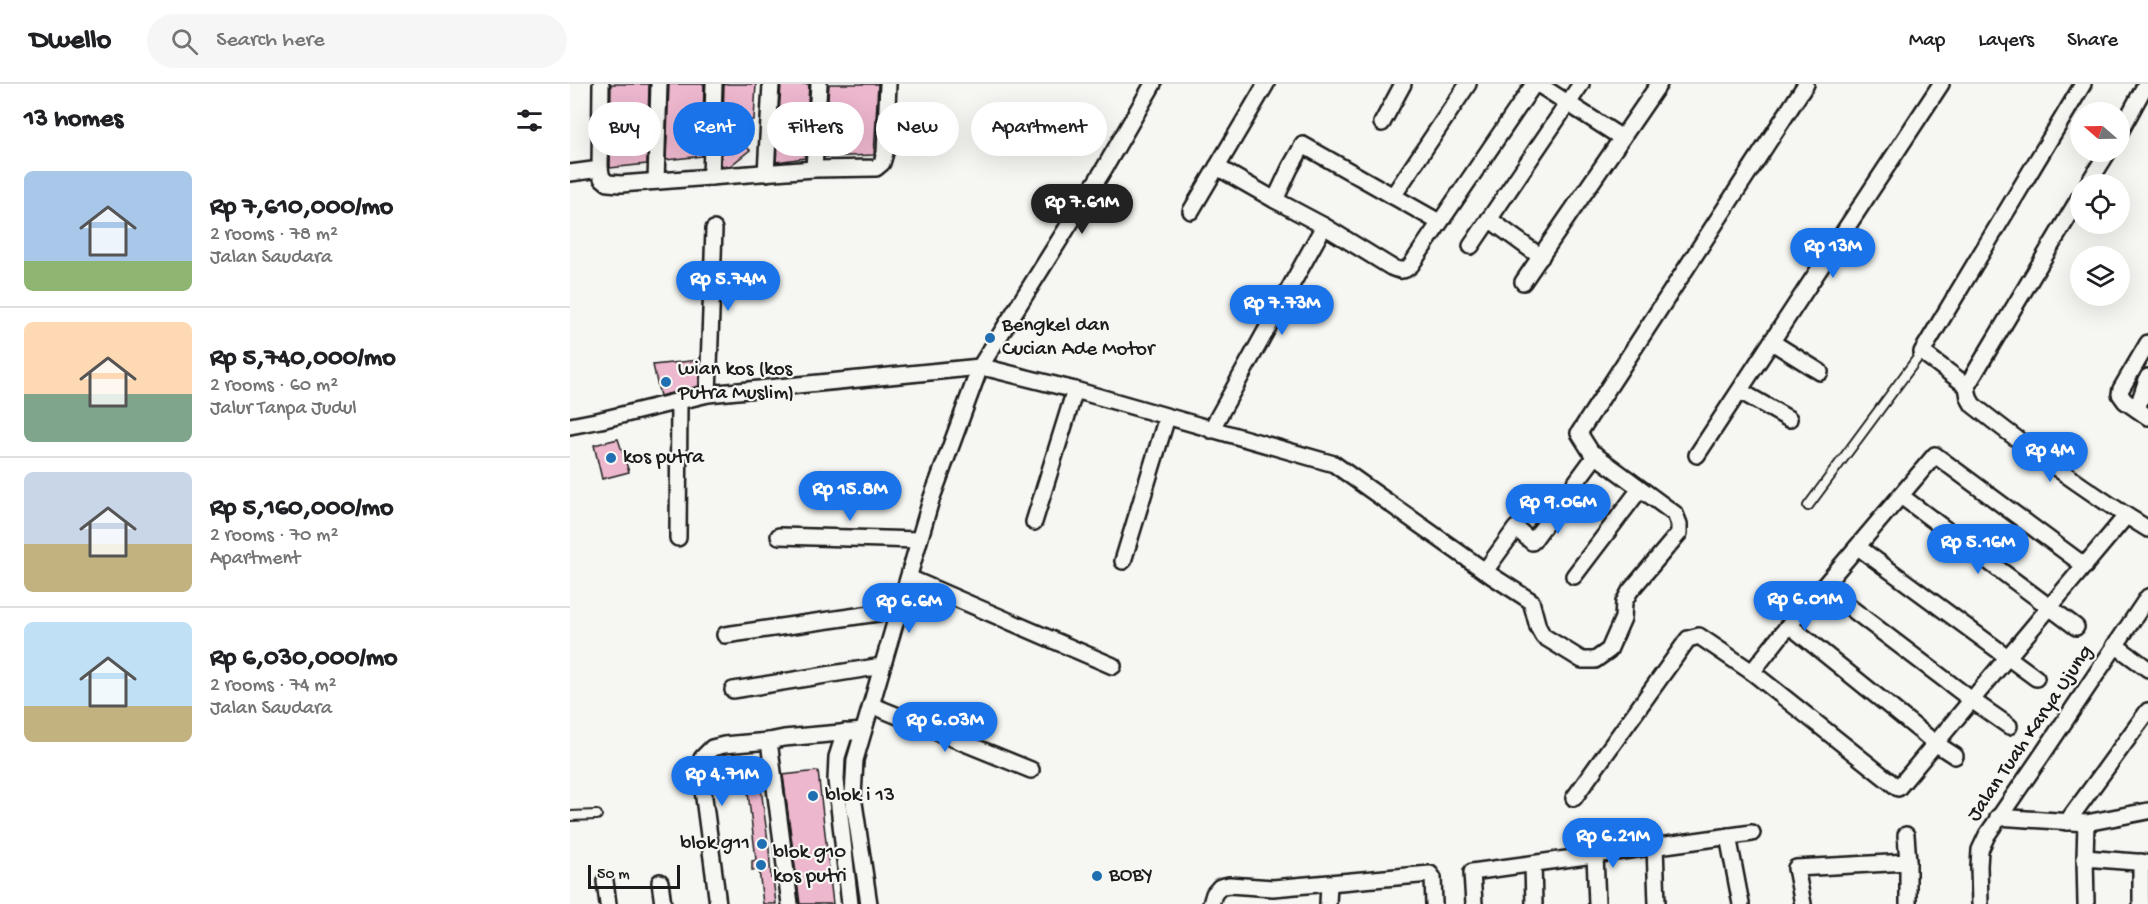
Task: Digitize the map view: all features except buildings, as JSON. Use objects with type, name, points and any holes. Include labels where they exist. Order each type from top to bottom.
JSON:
[{"type":"street","points":[[601,84],[600,169],[602,178],[608,183],[814,169],[876,168],[882,164],[885,153],[888,84]]},
{"type":"street","points":[[656,181],[659,84]]},
{"type":"street","points":[[711,177],[714,84]]},
{"type":"street","points":[[766,172],[771,84]]},
{"type":"street","points":[[814,169],[819,84]]},
{"type":"street","points":[[869,904],[853,796],[855,760],[935,490],[980,367],[1104,169],[1153,84]]},
{"type":"street","points":[[1191,211],[1266,84]]},
{"type":"street","points":[[1382,123],[1403,84]]},
{"type":"street","points":[[1393,196],[1468,84]]},
{"type":"street","points":[[1217,167],[1400,271],[1406,270],[1411,265],[1536,84],[1622,138]]},
{"type":"street","points":[[1471,246],[1581,84]]},
{"type":"street","points":[[1523,282],[1659,84]]},
{"type":"street","points":[[570,426],[708,394],[980,367],[1076,390],[1335,464],[1531,601],[1538,627],[1543,636],[1582,660],[1594,660],[1609,650],[1623,618],[1624,603],[1630,591],[1678,533],[1679,524],[1675,514],[1596,455],[1582,440],[1579,433],[1806,84]]},
{"type":"street","points":[[1697,455],[1941,84]]},
{"type":"street","points":[[1967,386],[1922,352],[2083,84]]},
{"type":"street","points":[[2130,114],[2146,84]]},
{"type":"street","points":[[1275,200],[1303,145],[1439,222]]},
{"type":"street","points":[[570,173],[600,169]]},
{"type":"street","points":[[2070,214],[1967,386],[1969,398],[1973,405],[2025,445],[2148,529]]},
{"type":"street","points":[[1489,219],[1541,257]]},
{"type":"street","points":[[1211,430],[1324,226]]},
{"type":"street","points":[[708,394],[714,230]]},
{"type":"street","points":[[1772,342],[1820,372]]},
{"type":"street","points":[[2148,343],[2121,388],[2120,394],[2122,398],[2143,413],[2148,377]]},
{"type":"street","points":[[1034,522],[1076,390]]},
{"type":"street","points":[[1740,391],[1790,419]]},
{"type":"street","points":[[678,401],[678,538]]},
{"type":"street","points":[[1123,561],[1167,417]]},
{"type":"street","points":[[1485,571],[1516,528],[1532,542],[1596,455]]},
{"type":"street","points":[[1752,672],[1789,625],[1824,588],[1935,455],[2085,566]]},
{"type":"street","points":[[1574,576],[1640,489]]},
{"type":"street","points":[[1901,496],[2076,627]]},
{"type":"street","points":[[1574,798],[1688,639],[1699,636],[1752,672],[1898,788],[2126,516]]},
{"type":"street","points":[[779,536],[919,540]]},
{"type":"street","points":[[1858,547],[2036,678]]},
{"type":"street","points":[[909,578],[1113,666]]},
{"type":"street","points":[[1824,588],[2009,726]]},
{"type":"street","name":"Jalan Tuah Karya Ujung","points":[[1980,904],[1978,866],[1980,850],[1986,835],[2148,597]]},
{"type":"street","points":[[725,635],[899,609]]},
{"type":"street","points":[[1789,625],[1935,743],[1955,756]]},
{"type":"street","points":[[2115,645],[2148,669]]},
{"type":"street","points":[[734,690],[882,666]]},
{"type":"street","points":[[871,705],[1031,770]]},
{"type":"street","points":[[2067,822],[2148,711]]},
{"type":"street","points":[[718,904],[701,775],[702,758],[712,748],[784,738],[863,731]]},
{"type":"street","points":[[845,732],[837,757],[836,780],[850,904]]},
{"type":"street","points":[[769,741],[790,904]]},
{"type":"street","points":[[1998,817],[2086,823],[2148,811]]},
{"type":"street","points":[[2086,823],[2086,904]]},
{"type":"street","points":[[1474,904],[1473,872],[1752,833]]},
{"type":"street","points":[[1906,835],[1908,904]]},
{"type":"street","points":[[1728,836],[1741,904]]},
{"type":"street","points":[[1655,846],[1657,904]]},
{"type":"street","points":[[1595,855],[1597,904]]},
{"type":"street","points":[[2085,858],[2144,863],[2141,904]]},
{"type":"street","points":[[1803,904],[1796,868],[1908,862]]},
{"type":"street","points":[[846,867],[864,864]]},
{"type":"street","points":[[1533,864],[1534,904]]},
{"type":"street","points":[[1211,904],[1214,894],[1220,887],[1229,885],[1273,888],[1430,874],[1433,878],[1434,904]]},
{"type":"street","points":[[605,880],[608,904]]},
{"type":"street","points":[[660,882],[663,904]]},
{"type":"street","points":[[1328,904],[1329,884]]},
{"type":"street","points":[[1272,904],[1273,888]]},
{"type":"lane","points":[[1808,506],[1922,352]]},
{"type":"lane","points":[[570,816],[597,815]]},
{"type":"place","name":"Bengkel dan Cucian Ade Motor","points":[[990,338]]},
{"type":"place","name":"wian kos (kos Putra Muslim)","points":[[666,382]]},
{"type":"place","name":"kos putra","points":[[611,458]]},
{"type":"place","name":"blok i 13","points":[[813,796]]},
{"type":"place","name":"blok g11","points":[[762,844]]},
{"type":"place","name":"blok g10 kos putri","points":[[761,865]]},
{"type":"place","name":"BOBY","points":[[1097,876]]}]
